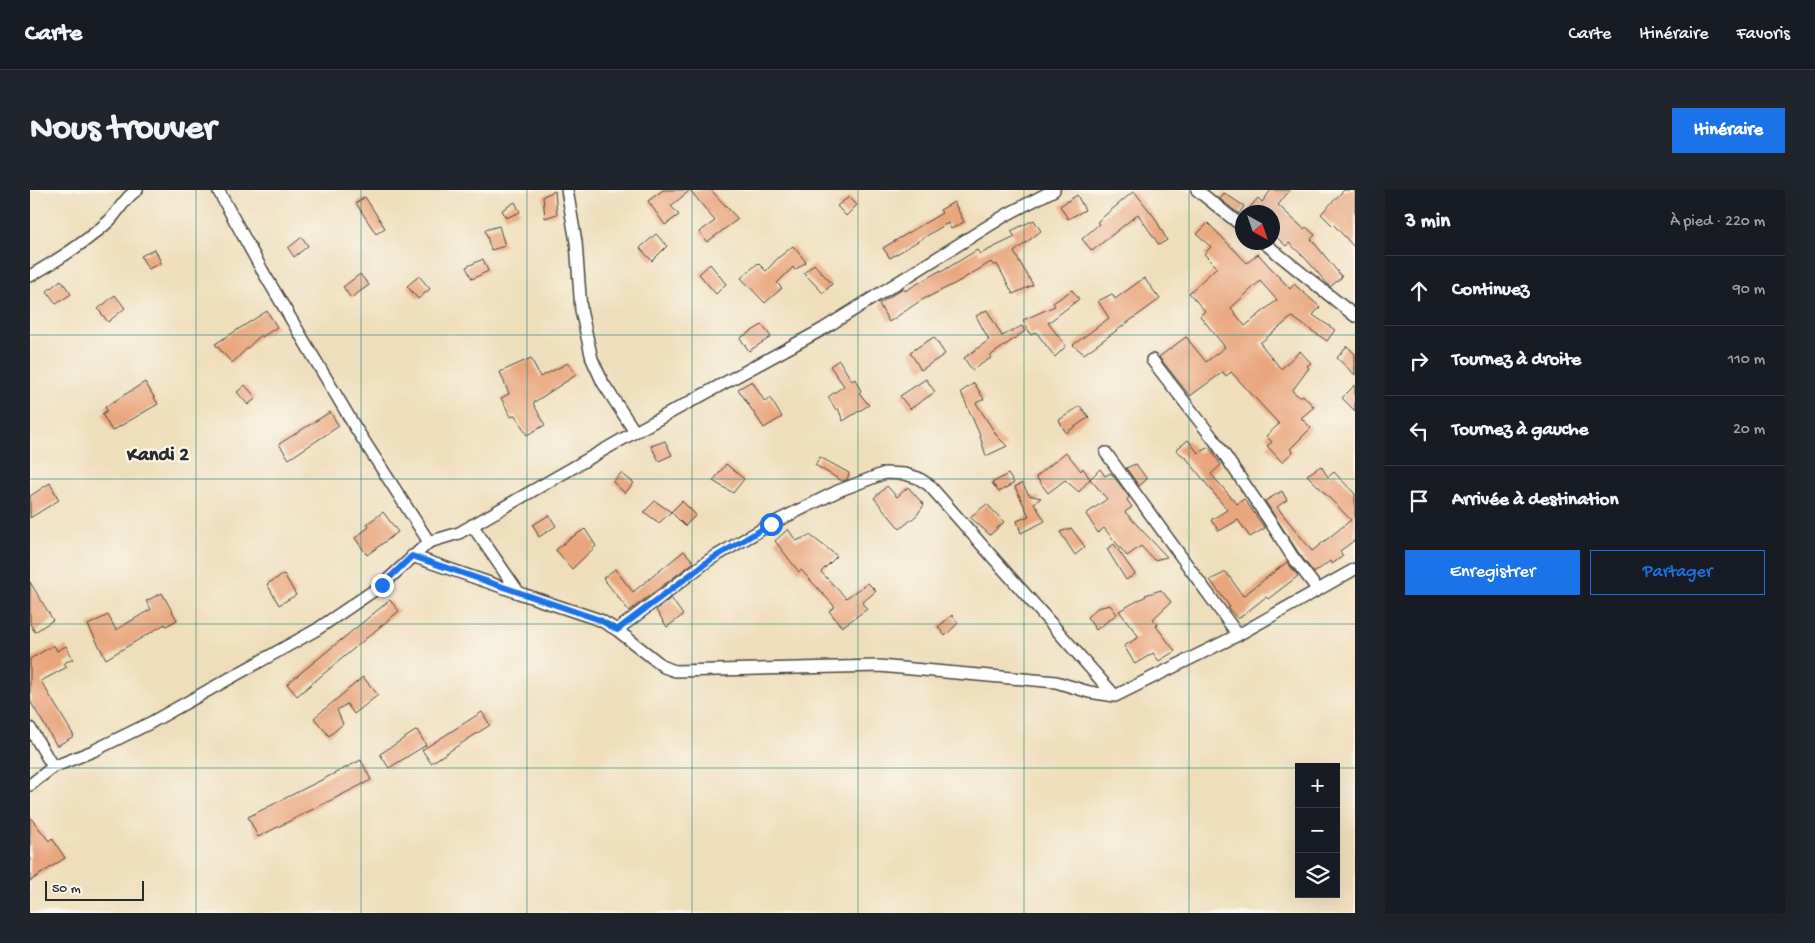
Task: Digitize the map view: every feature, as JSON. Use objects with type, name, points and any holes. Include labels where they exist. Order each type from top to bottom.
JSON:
[{"type":"street","points":[[30,276],[88,238],[110,220],[132,193],[137,190]]},
{"type":"street","points":[[218,190],[262,270],[355,427],[429,542]]},
{"type":"street","points":[[567,190],[576,242],[581,310],[592,359],[603,383],[634,432]]},
{"type":"street","points":[[30,785],[53,767],[92,751],[150,723],[316,630],[382,585],[429,542],[459,533],[634,432],[823,329],[1006,215],[1054,190]]},
{"type":"street","points":[[1198,190],[1235,220]]},
{"type":"street","points":[[1273,250],[1355,316]]},
{"type":"street","points":[[1152,360],[1214,441],[1271,522],[1292,556],[1318,590]]},
{"type":"street","points":[[1106,453],[1238,635]]},
{"type":"street","points":[[617,630],[710,560],[771,524],[838,491],[885,473],[905,474],[918,478],[929,485],[1115,696]]},
{"type":"street","points":[[472,525],[519,593]]},
{"type":"street","points":[[412,556],[600,620],[617,630],[664,667],[676,671],[879,666],[1056,682],[1089,692],[1115,696],[1238,635],[1355,569]]},
{"type":"street","points":[[30,728],[53,767]]},
{"type":"building","points":[[663,190],[690,190],[671,206],[679,215],[665,225],[648,201]]},
{"type":"building","points":[[690,190],[711,190],[738,219],[707,242],[699,232],[715,221]]},
{"type":"building","points":[[1271,190],[1290,190],[1278,205],[1252,205],[1258,198],[1262,202]]},
{"type":"building","points":[[1344,190],[1355,190],[1355,248],[1321,214]]},
{"type":"building","points":[[555,191],[557,214],[545,218],[543,196]]},
{"type":"building","points":[[1134,191],[1155,218],[1167,240],[1159,245],[1138,214],[1092,251],[1082,239],[1099,224],[1097,222]]},
{"type":"building","points":[[1224,193],[1242,205],[1235,205],[1235,211],[1220,199]]},
{"type":"building","points":[[1077,195],[1085,210],[1068,219],[1060,206]]},
{"type":"building","points":[[365,197],[385,228],[376,234],[356,203]]},
{"type":"building","points":[[849,197],[857,205],[846,216],[837,206]]},
{"type":"building","points":[[515,202],[520,212],[506,218],[502,210]]},
{"type":"building","points":[[954,202],[964,222],[951,229],[948,223],[890,258],[883,248],[942,213],[940,210]]},
{"type":"building","points":[[1280,207],[1304,229],[1306,227],[1315,235],[1311,239],[1342,277],[1330,287],[1289,243],[1286,246],[1280,240]]},
{"type":"building","points":[[1034,220],[1041,231],[1014,252],[1033,285],[1013,294],[997,264],[994,266],[991,262],[956,283],[920,301],[889,322],[879,304],[903,288],[905,291],[977,250],[980,254],[1015,237],[1011,231]]},
{"type":"building","points":[[1208,223],[1247,263],[1258,254],[1290,289],[1294,284],[1320,307],[1313,315],[1335,330],[1327,341],[1292,317],[1260,343],[1281,369],[1300,351],[1311,363],[1307,366],[1309,368],[1292,391],[1300,397],[1303,395],[1314,407],[1301,418],[1311,428],[1290,449],[1293,452],[1282,462],[1267,446],[1272,442],[1266,436],[1279,424],[1231,372],[1226,376],[1223,372],[1190,396],[1159,357],[1186,337],[1206,362],[1225,347],[1200,316],[1205,311],[1189,293],[1217,267],[1204,254],[1211,247],[1197,234]],"holes":[[[1260,281],[1277,300],[1245,326],[1231,308]]]},
{"type":"building","points":[[499,226],[505,246],[491,250],[485,230]]},
{"type":"building","points":[[656,234],[667,246],[652,261],[640,248]]},
{"type":"building","points":[[302,237],[308,246],[294,257],[288,248]]},
{"type":"building","points":[[793,246],[806,262],[795,270],[793,267],[777,283],[782,288],[765,303],[741,278],[758,263],[766,271]]},
{"type":"building","points":[[155,249],[161,263],[148,269],[141,256]]},
{"type":"building","points":[[483,259],[488,271],[472,279],[466,267]]},
{"type":"building","points":[[710,264],[726,284],[716,294],[699,274]]},
{"type":"building","points":[[814,264],[832,284],[823,293],[804,273]]},
{"type":"building","points":[[360,274],[369,285],[351,298],[343,287]]},
{"type":"building","points":[[419,276],[430,289],[418,299],[407,286]]},
{"type":"building","points":[[1144,278],[1160,299],[1084,354],[1073,345],[1109,318],[1098,301],[1112,294],[1115,299]]},
{"type":"building","points":[[61,280],[71,294],[56,304],[47,291]]},
{"type":"building","points":[[1072,290],[1079,299],[1048,323],[1066,346],[1055,357],[1036,332],[1031,335],[1023,320],[1055,306],[1053,303]]},
{"type":"building","points":[[115,295],[125,308],[108,322],[98,309]]},
{"type":"building","points":[[987,310],[1002,336],[1022,326],[1025,331],[990,356],[991,358],[972,370],[964,358],[989,340],[976,316]]},
{"type":"building","points":[[267,311],[277,327],[262,337],[261,335],[232,363],[215,344]]},
{"type":"building","points":[[762,325],[771,337],[749,351],[740,338]]},
{"type":"building","points":[[934,337],[945,354],[921,370],[910,352]]},
{"type":"building","points":[[1347,346],[1355,354],[1355,375],[1337,358]]},
{"type":"building","points":[[531,358],[540,377],[568,363],[576,375],[533,403],[545,425],[527,435],[515,415],[511,417],[501,398],[509,394],[500,372]]},
{"type":"building","points":[[839,360],[852,381],[855,379],[861,391],[859,393],[869,405],[843,421],[838,408],[836,410],[828,397],[844,386],[830,366]]},
{"type":"building","points":[[926,379],[935,392],[910,409],[900,396]]},
{"type":"building","points":[[752,381],[765,402],[770,398],[782,417],[764,428],[738,389]]},
{"type":"building","points":[[145,382],[158,404],[112,431],[102,414],[107,411],[105,407]]},
{"type":"building","points":[[974,383],[984,399],[976,403],[997,436],[1007,446],[986,456],[979,433],[961,392]]},
{"type":"building","points":[[245,385],[256,398],[248,405],[237,392]]},
{"type":"building","points":[[1355,385],[1355,411],[1342,398]]},
{"type":"building","points":[[1080,406],[1089,417],[1066,433],[1059,420]]},
{"type":"building","points":[[330,412],[339,426],[289,459],[279,444]]},
{"type":"building","points":[[1188,440],[1198,453],[1209,447],[1221,465],[1211,474],[1237,504],[1244,499],[1265,528],[1250,537],[1238,520],[1219,531],[1211,520],[1227,510],[1187,459],[1176,450]]},
{"type":"building","points":[[665,441],[672,455],[659,461],[651,446]]},
{"type":"building","points":[[1066,452],[1081,471],[1083,468],[1090,479],[1079,492],[1065,480],[1048,493],[1036,477]]},
{"type":"building","points":[[820,457],[849,473],[847,480],[842,481],[815,465]]},
{"type":"building","points":[[726,464],[744,479],[733,493],[713,481]]},
{"type":"building","points":[[1136,464],[1147,479],[1139,486],[1126,468]]},
{"type":"building","points":[[1321,466],[1328,477],[1334,472],[1355,494],[1355,540],[1340,551],[1343,556],[1332,564],[1330,561],[1314,573],[1265,501],[1282,491],[1287,500],[1277,507],[1312,551],[1351,520],[1307,475]]},
{"type":"building","points":[[1100,469],[1105,476],[1111,473],[1129,497],[1127,500],[1132,507],[1125,512],[1167,557],[1154,560],[1141,546],[1127,556],[1104,528],[1098,533],[1086,514],[1107,499],[1090,479]]},
{"type":"building","points":[[621,473],[634,483],[625,493],[613,482]]},
{"type":"building","points":[[1008,474],[1014,483],[999,492],[992,483]]},
{"type":"building","points":[[50,483],[59,500],[30,518],[30,496]]},
{"type":"building","points":[[1022,483],[1029,495],[1041,498],[1034,503],[1045,521],[1021,533],[1017,521],[1029,516],[1015,487]]},
{"type":"building","points":[[887,486],[897,497],[908,487],[924,505],[917,515],[900,529],[874,498]]},
{"type":"building","points":[[655,501],[671,512],[659,523],[644,512]]},
{"type":"building","points":[[682,501],[696,515],[685,526],[671,512]]},
{"type":"building","points":[[987,504],[1004,522],[990,535],[970,517]]},
{"type":"building","points":[[383,512],[398,532],[367,555],[355,538],[369,527],[367,524]]},
{"type":"building","points":[[549,515],[556,526],[539,537],[533,525]]},
{"type":"building","points":[[1071,528],[1085,547],[1075,555],[1060,532]]},
{"type":"building","points":[[585,529],[596,546],[572,569],[556,550]]},
{"type":"building","points":[[788,529],[796,541],[810,535],[837,556],[821,572],[846,598],[868,583],[876,591],[862,603],[867,609],[842,627],[829,611],[835,607],[801,570],[799,572],[775,541]]},
{"type":"building","points":[[1114,544],[1135,574],[1126,580],[1107,549]]},
{"type":"building","points":[[684,551],[694,562],[629,611],[603,578],[615,569],[633,592]]},
{"type":"building","points":[[1287,562],[1298,576],[1268,599],[1266,597],[1238,619],[1228,608],[1230,607],[1210,580],[1226,572],[1243,596]]},
{"type":"building","points":[[284,574],[296,595],[279,605],[267,584]]},
{"type":"building","points":[[30,582],[53,620],[35,632],[30,624]]},
{"type":"building","points":[[1161,590],[1171,602],[1153,619],[1175,651],[1159,661],[1153,653],[1135,664],[1124,646],[1139,637],[1119,611],[1145,595]]},
{"type":"building","points":[[162,593],[177,620],[166,626],[165,624],[106,659],[88,625],[108,615],[116,630],[151,609],[146,601]]},
{"type":"building","points":[[671,598],[683,615],[667,627],[656,610]]},
{"type":"building","points":[[390,600],[399,611],[297,696],[287,684]]},
{"type":"building","points":[[1110,605],[1117,614],[1096,630],[1087,617],[1097,608]]},
{"type":"building","points":[[952,615],[958,623],[945,636],[938,627]]},
{"type":"building","points":[[54,645],[57,651],[66,646],[73,659],[64,663],[67,667],[41,681],[74,736],[57,746],[30,701],[30,659]]},
{"type":"building","points":[[363,677],[378,695],[354,714],[347,704],[337,710],[343,724],[329,736],[314,718]]},
{"type":"building","points":[[482,712],[490,725],[431,763],[422,750]]},
{"type":"building","points":[[417,730],[426,745],[389,768],[380,754]]},
{"type":"building","points":[[361,760],[371,780],[258,837],[248,817]]},
{"type":"building","points":[[30,817],[49,841],[52,838],[65,858],[30,881]]},
{"type":"district","name":"Kandi 2","points":[[158,453]]},
{"type":"route","points":[[382,585],[412,556],[600,620],[617,630],[710,560],[771,524]]}]
